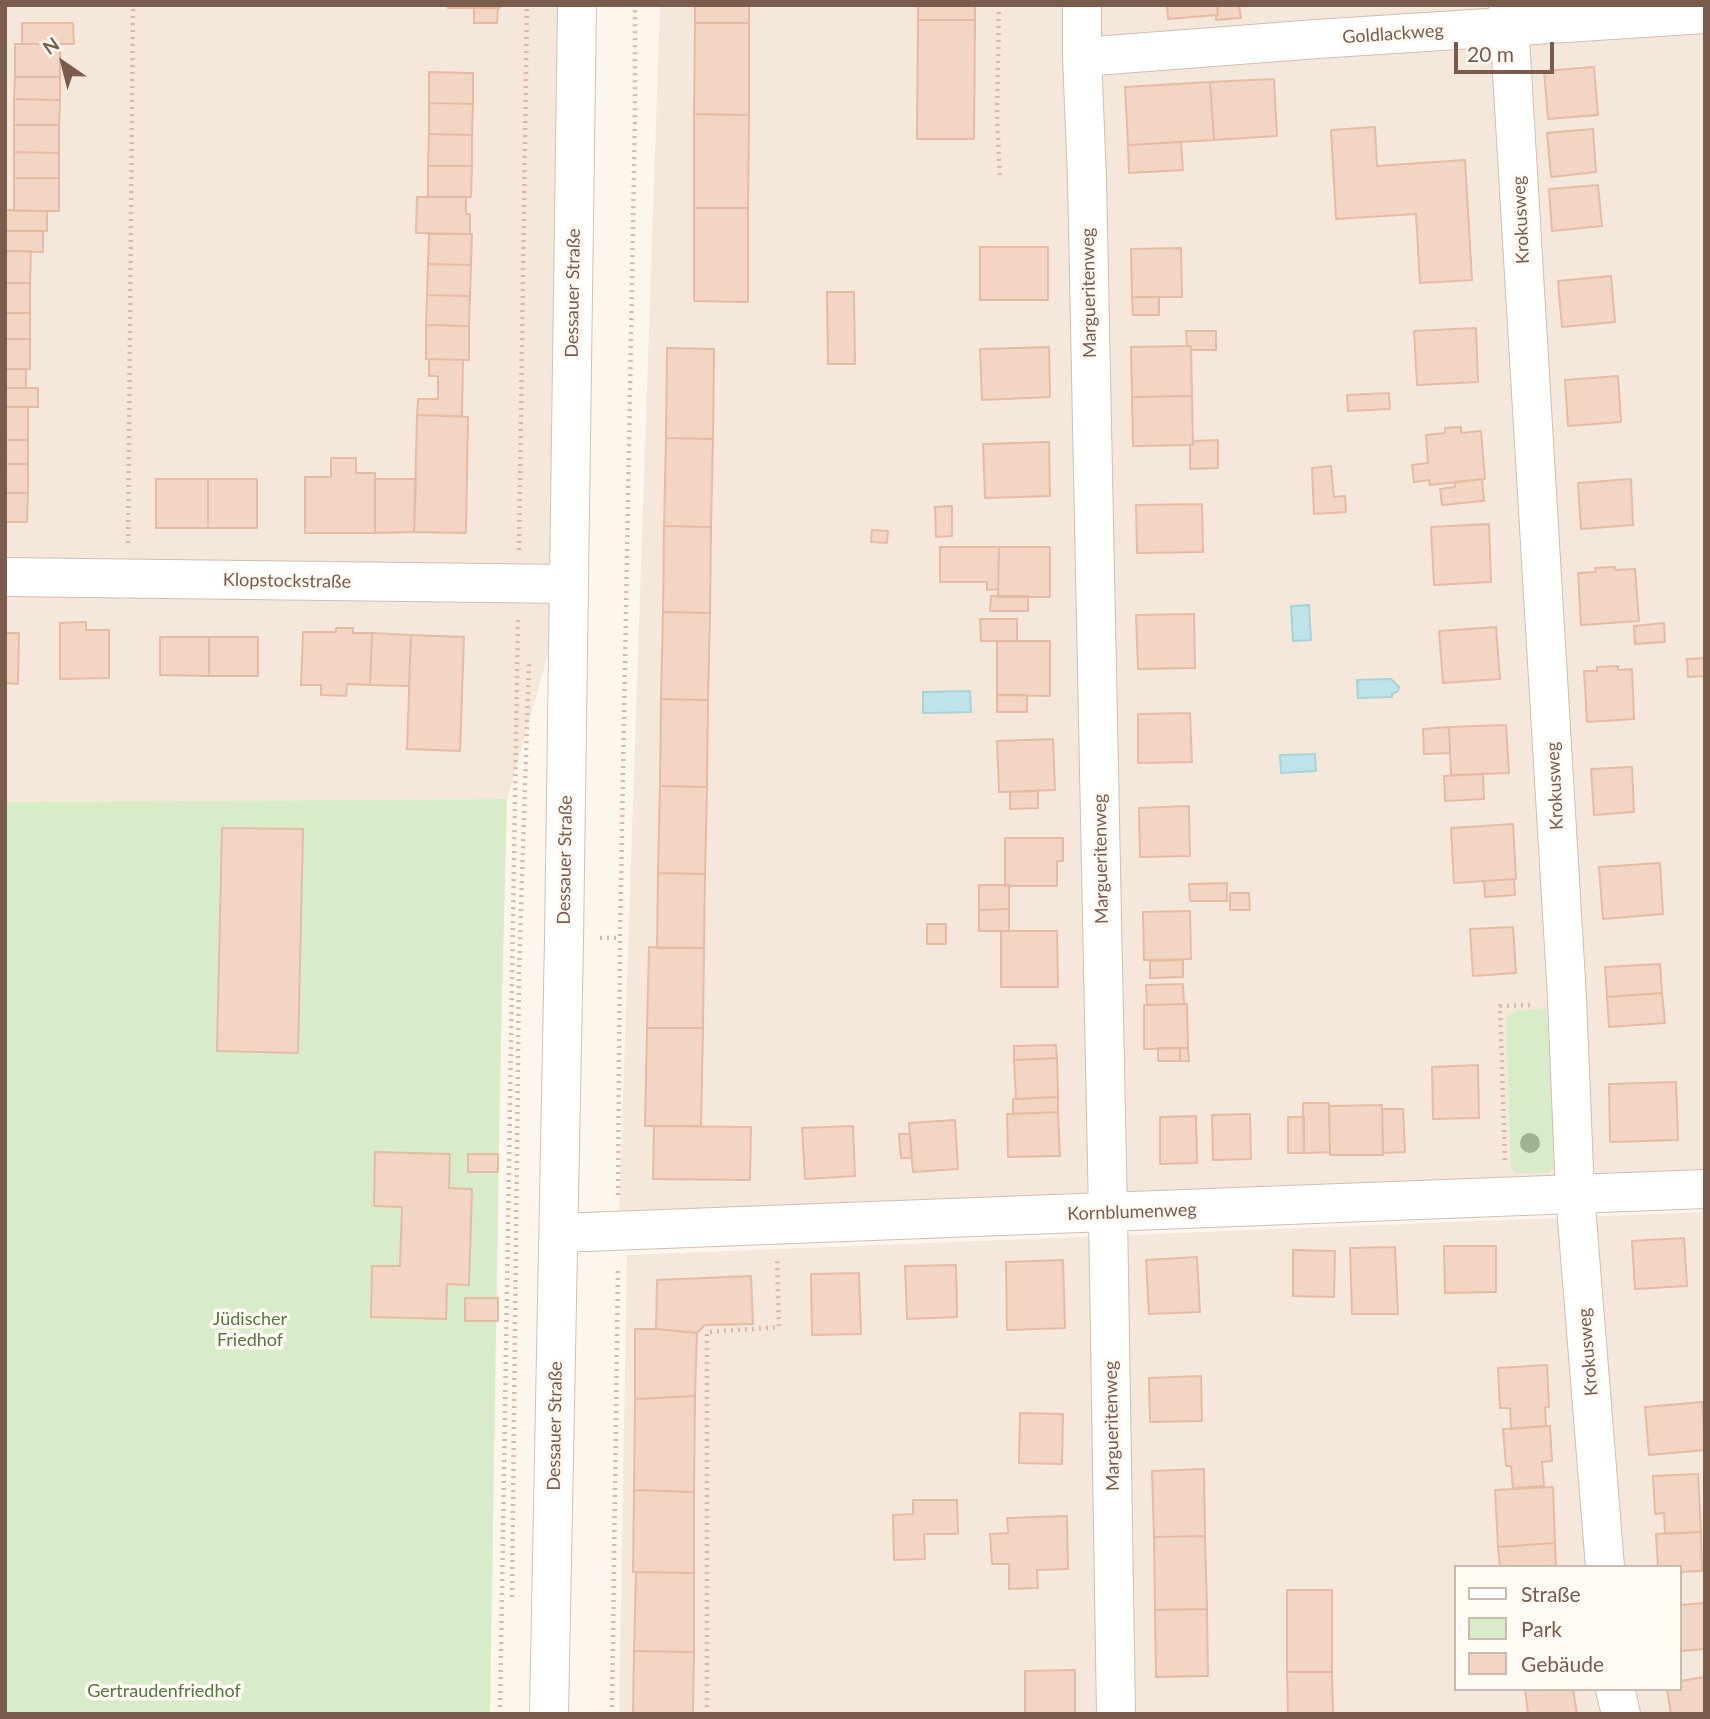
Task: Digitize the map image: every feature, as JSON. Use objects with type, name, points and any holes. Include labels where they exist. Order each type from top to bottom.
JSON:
[{"type":"street","name":"Dessauer Straße","points":[[549,1714],[559,1233],[577,5]]},
{"type":"street","name":"Margueritenweg","points":[[1082,5],[1116,1714]]},
{"type":"street","name":"Goldlackweg","points":[[1082,57],[1317,39],[1509,16],[1705,13]]},
{"type":"street","name":"Krokusweg","points":[[1509,16],[1568,1003],[1575,1194],[1605,1565]]},
{"type":"street","name":"Klopstockstraße","points":[[5,577],[568,584]]},
{"type":"street","name":"Kornblumenweg","points":[[559,1233],[1705,1189]]},
{"type":"street","points":[[1615,1691],[1621,1714]]},
{"type":"path","points":[[127,579],[133,5]]},
{"type":"path","points":[[500,1714],[527,5]]},
{"type":"path","points":[[612,1714],[620,911],[635,145],[635,5]]},
{"type":"path","points":[[999,5],[997,117],[1000,177]]},
{"type":"path","points":[[512,1602],[519,972],[529,654]]},
{"type":"path","points":[[1506,1196],[1500,1006],[1568,1003]]},
{"type":"path","points":[[707,1714],[708,1332],[779,1327],[776,1225]]},
{"type":"shaded area","points":[[5,5],[577,5],[568,584],[507,799],[5,802]]},
{"type":"shaded area","points":[[660,5],[1705,5],[1705,1176],[619,1215]]},
{"type":"shaded area","points":[[1705,1212],[1705,1714],[619,1714],[627,1255]]},
{"type":"green space","name":"Jüdischer Friedhof","points":[[507,799],[490,1714],[5,1714],[5,802]]},
{"type":"green space","points":[[1546,1008],[1559,1155],[1556,1166],[1548,1173],[1515,1173],[1511,1168],[1506,1018],[1515,1011]]},
{"type":"water","points":[[1309,605],[1311,640],[1293,641],[1291,606]]},
{"type":"water","points":[[1391,679],[1399,687],[1392,697],[1358,698],[1357,680]]},
{"type":"water","points":[[970,691],[971,712],[923,713],[923,692]]},
{"type":"water","points":[[1315,754],[1316,771],[1281,773],[1280,755]]},
{"type":"building","points":[[448,5],[500,5],[500,8],[448,8]]},
{"type":"building","points":[[695,5],[749,5],[749,23],[695,23]]},
{"type":"building","points":[[918,5],[975,5],[975,20],[918,20]]},
{"type":"building","points":[[1167,5],[1217,5],[1218,15],[1168,19]]},
{"type":"building","points":[[1217,5],[1239,5],[1241,18],[1216,20]]},
{"type":"building","points":[[474,8],[498,8],[497,23],[474,23]]},
{"type":"building","points":[[918,20],[975,20],[974,139],[917,139]]},
{"type":"building","points":[[22,23],[73,23],[74,44],[22,44]]},
{"type":"building","points":[[695,23],[749,23],[749,115],[694,114]]},
{"type":"building","points":[[15,44],[60,44],[60,77],[15,77]]},
{"type":"building","points":[[1594,67],[1598,115],[1548,119],[1544,71]]},
{"type":"building","points":[[429,72],[473,73],[473,104],[429,103]]},
{"type":"building","points":[[15,77],[60,77],[60,100],[14,99]]},
{"type":"building","points":[[1274,79],[1277,136],[1214,140],[1210,82]]},
{"type":"building","points":[[1210,82],[1214,140],[1128,145],[1125,87]]},
{"type":"building","points":[[14,99],[60,100],[59,125],[14,125]]},
{"type":"building","points":[[429,103],[473,104],[472,135],[429,134]]},
{"type":"building","points":[[694,114],[749,115],[748,208],[694,208]]},
{"type":"building","points":[[14,125],[59,125],[59,153],[14,152]]},
{"type":"building","points":[[1375,127],[1377,166],[1465,160],[1472,280],[1420,283],[1416,214],[1336,219],[1331,130]]},
{"type":"building","points":[[1593,129],[1596,172],[1551,177],[1547,133]]},
{"type":"building","points":[[429,134],[472,135],[472,166],[428,166]]},
{"type":"building","points":[[1181,142],[1183,170],[1129,173],[1128,145]]},
{"type":"building","points":[[14,152],[59,153],[59,178],[14,178]]},
{"type":"building","points":[[428,166],[472,166],[471,197],[428,197]]},
{"type":"building","points":[[14,178],[59,178],[59,211],[14,211]]},
{"type":"building","points":[[1598,185],[1602,226],[1552,231],[1549,189]]},
{"type":"building","points":[[417,197],[466,197],[466,214],[470,214],[470,234],[416,233]]},
{"type":"building","points":[[694,208],[748,208],[748,302],[694,301]]},
{"type":"building","points":[[5,210],[47,211],[47,231],[5,231]]},
{"type":"building","points":[[5,231],[43,231],[43,252],[5,251]]},
{"type":"building","points":[[429,234],[472,234],[471,265],[428,264]]},
{"type":"building","points":[[980,247],[1048,247],[1048,300],[980,300]]},
{"type":"building","points":[[1181,248],[1182,297],[1132,297],[1131,249]]},
{"type":"building","points":[[5,251],[31,251],[30,283],[5,283]]},
{"type":"building","points":[[428,264],[471,265],[470,296],[427,295]]},
{"type":"building","points":[[1611,276],[1615,322],[1562,327],[1558,281]]},
{"type":"building","points":[[5,283],[30,283],[30,313],[5,313]]},
{"type":"building","points":[[827,292],[854,292],[855,364],[828,364]]},
{"type":"building","points":[[427,295],[470,296],[469,326],[426,325]]},
{"type":"building","points":[[1132,297],[1159,297],[1159,315],[1133,315]]},
{"type":"building","points":[[5,313],[30,313],[30,339],[5,339]]},
{"type":"building","points":[[426,325],[469,326],[469,360],[426,359]]},
{"type":"building","points":[[1476,328],[1478,382],[1417,385],[1414,331]]},
{"type":"building","points":[[1186,331],[1216,331],[1216,350],[1191,350],[1191,346],[1187,346]]},
{"type":"building","points":[[5,339],[30,339],[30,369],[5,369]]},
{"type":"building","points":[[1191,346],[1192,396],[1132,397],[1131,347]]},
{"type":"building","points":[[1049,347],[1050,397],[982,400],[980,349]]},
{"type":"building","points":[[667,348],[714,349],[713,439],[666,438]]},
{"type":"building","points":[[429,359],[463,360],[462,416],[417,415],[418,399],[438,399],[438,376],[429,376]]},
{"type":"building","points":[[5,369],[26,369],[26,388],[5,388]]},
{"type":"building","points":[[1618,376],[1621,422],[1568,426],[1565,380]]},
{"type":"building","points":[[5,388],[38,388],[38,407],[5,407]]},
{"type":"building","points":[[1389,393],[1390,409],[1348,411],[1347,395]]},
{"type":"building","points":[[1192,396],[1193,445],[1133,446],[1132,397]]},
{"type":"building","points":[[5,407],[28,407],[28,440],[5,440]]},
{"type":"building","points":[[417,415],[468,417],[466,533],[414,532]]},
{"type":"building","points":[[1461,427],[1461,433],[1481,431],[1485,479],[1430,485],[1429,480],[1414,482],[1412,465],[1428,463],[1426,435],[1445,433],[1445,428]]},
{"type":"building","points":[[666,438],[713,439],[711,527],[664,526]]},
{"type":"building","points":[[5,440],[28,440],[28,464],[5,464]]},
{"type":"building","points":[[1218,440],[1218,468],[1190,469],[1190,445],[1193,445],[1193,441]]},
{"type":"building","points":[[1049,442],[1050,496],[985,498],[983,444]]},
{"type":"building","points":[[331,458],[356,458],[356,473],[375,473],[375,533],[305,533],[305,477],[331,477]]},
{"type":"building","points":[[5,464],[28,464],[28,493],[5,493]]},
{"type":"building","points":[[1331,466],[1334,497],[1345,496],[1346,512],[1314,514],[1312,468]]},
{"type":"building","points":[[156,479],[208,479],[208,528],[156,528]]},
{"type":"building","points":[[208,479],[257,479],[257,528],[208,528]]},
{"type":"building","points":[[375,479],[416,479],[414,532],[375,533]]},
{"type":"building","points":[[1482,479],[1484,501],[1442,505],[1440,489],[1455,487],[1455,482]]},
{"type":"building","points":[[1631,479],[1633,525],[1581,529],[1578,483]]},
{"type":"building","points":[[5,493],[28,493],[27,522],[5,522]]},
{"type":"building","points":[[1202,504],[1203,552],[1137,553],[1136,505]]},
{"type":"building","points":[[952,506],[952,536],[936,537],[935,507]]},
{"type":"building","points":[[1489,524],[1491,582],[1434,585],[1431,527]]},
{"type":"building","points":[[664,526],[711,527],[710,613],[663,612]]},
{"type":"building","points":[[872,530],[888,531],[887,543],[871,542]]},
{"type":"building","points":[[940,547],[999,547],[998,589],[987,590],[987,582],[940,582]]},
{"type":"building","points":[[999,547],[1050,547],[1050,597],[998,597]]},
{"type":"building","points":[[1615,567],[1615,570],[1635,569],[1639,621],[1581,625],[1578,573],[1596,572],[1595,568]]},
{"type":"building","points":[[991,596],[1028,596],[1028,611],[990,611]]},
{"type":"building","points":[[663,612],[710,613],[708,700],[661,699]]},
{"type":"building","points":[[1194,614],[1195,668],[1138,669],[1136,615]]},
{"type":"building","points":[[980,619],[1017,619],[1017,641],[981,641]]},
{"type":"building","points":[[86,622],[86,630],[109,630],[109,678],[60,679],[60,623]]},
{"type":"building","points":[[1664,623],[1665,642],[1635,644],[1634,626]]},
{"type":"building","points":[[1496,627],[1500,679],[1443,683],[1439,631]]},
{"type":"building","points":[[336,628],[353,628],[353,633],[372,633],[370,685],[347,684],[346,696],[321,695],[321,685],[301,685],[303,632],[336,632]]},
{"type":"building","points":[[5,633],[19,633],[18,684],[5,683]]},
{"type":"building","points":[[372,633],[411,635],[409,686],[370,685]]},
{"type":"building","points":[[411,635],[464,637],[460,751],[407,749]]},
{"type":"building","points":[[160,637],[209,637],[209,676],[160,675]]},
{"type":"building","points":[[209,637],[258,637],[258,676],[209,676]]},
{"type":"building","points":[[997,641],[1050,641],[1050,696],[997,695]]},
{"type":"building","points":[[1705,658],[1705,679],[1702,676],[1688,677],[1687,659]]},
{"type":"building","points":[[1618,666],[1618,670],[1632,669],[1634,719],[1587,722],[1584,671]]},
{"type":"building","points":[[997,695],[1027,695],[1027,712],[997,712]]},
{"type":"building","points":[[661,699],[708,700],[707,787],[660,786]]},
{"type":"building","points":[[1190,713],[1192,762],[1138,763],[1138,714]]},
{"type":"building","points":[[1506,725],[1509,773],[1451,775],[1449,727]]},
{"type":"building","points":[[1449,727],[1450,753],[1424,754],[1423,729]]},
{"type":"building","points":[[1053,739],[1055,790],[999,792],[997,741]]},
{"type":"building","points":[[1632,767],[1634,812],[1594,815],[1591,769]]},
{"type":"building","points":[[1483,774],[1484,799],[1445,801],[1444,776]]},
{"type":"building","points":[[660,786],[707,787],[705,874],[658,873]]},
{"type":"building","points":[[1038,791],[1038,808],[1010,809],[1010,792]]},
{"type":"building","points":[[1189,806],[1190,856],[1140,857],[1139,808]]},
{"type":"building","points":[[1513,824],[1516,879],[1454,883],[1451,828]]},
{"type":"building","points":[[222,828],[303,829],[298,1053],[217,1051]]},
{"type":"building","points":[[1005,838],[1063,838],[1063,861],[1057,861],[1057,886],[1005,886]]},
{"type":"building","points":[[1660,863],[1663,914],[1603,919],[1599,867]]},
{"type":"building","points":[[658,873],[705,874],[704,948],[657,948]]},
{"type":"building","points":[[1514,879],[1515,895],[1485,897],[1484,881]]},
{"type":"building","points":[[1227,883],[1227,901],[1190,901],[1189,884]]},
{"type":"building","points":[[979,885],[1009,885],[1009,909],[979,910]]},
{"type":"building","points":[[1230,893],[1249,893],[1250,910],[1230,910]]},
{"type":"building","points":[[1009,909],[1009,931],[979,931],[979,910]]},
{"type":"building","points":[[1190,911],[1191,959],[1144,960],[1143,912]]},
{"type":"building","points":[[927,924],[946,924],[946,944],[927,944]]},
{"type":"building","points":[[1513,927],[1516,973],[1473,976],[1470,929]]},
{"type":"building","points":[[1001,931],[1057,931],[1058,987],[1001,987]]},
{"type":"building","points":[[649,947],[704,948],[703,1028],[647,1028]]},
{"type":"building","points":[[1183,960],[1183,977],[1150,978],[1150,961]]},
{"type":"building","points":[[1660,964],[1662,993],[1607,997],[1605,967]]},
{"type":"building","points":[[1183,984],[1184,1004],[1147,1005],[1146,985]]},
{"type":"building","points":[[1662,993],[1665,1023],[1609,1027],[1607,997]]},
{"type":"building","points":[[1187,1004],[1188,1048],[1144,1049],[1144,1005]]},
{"type":"building","points":[[647,1028],[703,1028],[701,1126],[645,1126]]},
{"type":"building","points":[[1056,1045],[1057,1058],[1014,1060],[1014,1046]]},
{"type":"building","points":[[1158,1048],[1180,1048],[1180,1061],[1158,1061]]},
{"type":"building","points":[[1180,1048],[1188,1048],[1189,1061],[1180,1061]]},
{"type":"building","points":[[1057,1058],[1058,1097],[1016,1099],[1014,1060]]},
{"type":"building","points":[[1478,1065],[1479,1118],[1433,1119],[1432,1067]]},
{"type":"building","points":[[1676,1082],[1678,1140],[1610,1142],[1609,1084]]},
{"type":"building","points":[[1058,1097],[1058,1112],[1013,1114],[1013,1099]]},
{"type":"building","points":[[1303,1103],[1329,1103],[1330,1152],[1304,1153]]},
{"type":"building","points":[[1382,1105],[1383,1155],[1330,1155],[1329,1106]]},
{"type":"building","points":[[1382,1109],[1403,1109],[1405,1152],[1383,1153]]},
{"type":"building","points":[[1058,1112],[1060,1156],[1008,1157],[1007,1114]]},
{"type":"building","points":[[1250,1114],[1251,1159],[1213,1160],[1212,1115]]},
{"type":"building","points":[[1196,1116],[1197,1163],[1160,1164],[1160,1117]]},
{"type":"building","points":[[1288,1117],[1304,1117],[1304,1153],[1288,1153]]},
{"type":"building","points":[[955,1120],[958,1169],[913,1172],[909,1123]]},
{"type":"building","points":[[654,1126],[751,1127],[750,1180],[653,1179]]},
{"type":"building","points":[[853,1126],[855,1176],[805,1179],[802,1128]]},
{"type":"building","points":[[899,1134],[910,1134],[912,1158],[901,1158]]},
{"type":"building","points":[[375,1152],[450,1154],[449,1188],[472,1189],[469,1285],[447,1284],[446,1319],[371,1317],[372,1266],[400,1266],[402,1207],[374,1206]]},
{"type":"building","points":[[468,1154],[498,1154],[498,1172],[468,1172]]},
{"type":"building","points":[[1684,1238],[1687,1286],[1635,1289],[1632,1241]]},
{"type":"building","points":[[1444,1246],[1496,1246],[1496,1292],[1445,1293]]},
{"type":"building","points":[[1395,1247],[1398,1314],[1352,1314],[1350,1248]]},
{"type":"building","points":[[1293,1250],[1335,1251],[1334,1297],[1293,1296]]},
{"type":"building","points":[[1197,1257],[1200,1312],[1149,1314],[1146,1260]]},
{"type":"building","points":[[1063,1260],[1065,1328],[1007,1330],[1006,1262]]},
{"type":"building","points":[[956,1265],[957,1317],[907,1319],[905,1266]]},
{"type":"building","points":[[859,1273],[861,1334],[812,1335],[811,1274]]},
{"type":"building","points":[[751,1276],[753,1324],[705,1325],[697,1333],[656,1329],[657,1280]]},
{"type":"building","points":[[465,1298],[498,1298],[498,1321],[465,1321]]},
{"type":"building","points":[[635,1329],[697,1333],[695,1396],[635,1399]]},
{"type":"building","points":[[1547,1365],[1549,1407],[1545,1407],[1546,1426],[1511,1429],[1510,1408],[1500,1408],[1498,1368]]},
{"type":"building","points":[[1201,1376],[1202,1421],[1150,1422],[1149,1378]]},
{"type":"building","points":[[695,1396],[694,1492],[634,1490],[635,1399]]},
{"type":"building","points":[[1702,1402],[1705,1450],[1649,1455],[1645,1407]]},
{"type":"building","points":[[1020,1413],[1063,1414],[1062,1464],[1019,1463]]},
{"type":"building","points":[[1550,1426],[1552,1461],[1542,1462],[1544,1486],[1513,1488],[1511,1466],[1506,1466],[1503,1429]]},
{"type":"building","points":[[1204,1469],[1205,1536],[1154,1537],[1152,1471]]},
{"type":"building","points":[[1698,1474],[1701,1532],[1665,1534],[1664,1513],[1655,1514],[1653,1476]]},
{"type":"building","points":[[1553,1487],[1555,1543],[1498,1547],[1495,1490]]},
{"type":"building","points":[[634,1490],[694,1492],[694,1573],[633,1572]]},
{"type":"building","points":[[913,1500],[957,1500],[958,1534],[924,1534],[925,1559],[894,1560],[893,1515],[913,1514]]},
{"type":"building","points":[[1067,1516],[1068,1569],[1037,1570],[1038,1588],[1009,1589],[1009,1564],[992,1564],[990,1534],[1008,1533],[1007,1518]]},
{"type":"building","points":[[1701,1532],[1702,1571],[1682,1572],[1682,1565],[1658,1565],[1656,1534]]},
{"type":"building","points":[[1205,1536],[1207,1609],[1155,1610],[1154,1537]]},
{"type":"building","points":[[1555,1543],[1556,1565],[1500,1565],[1498,1547]]},
{"type":"building","points":[[636,1572],[694,1573],[694,1652],[634,1651]]},
{"type":"building","points":[[1287,1590],[1332,1590],[1332,1672],[1287,1672]]},
{"type":"building","points":[[1705,1603],[1705,1649],[1682,1651],[1682,1605]]},
{"type":"building","points":[[1207,1609],[1208,1676],[1156,1677],[1155,1610]]},
{"type":"building","points":[[634,1651],[694,1652],[693,1714],[633,1714]]},
{"type":"building","points":[[1075,1670],[1075,1714],[1025,1714],[1025,1671]]},
{"type":"building","points":[[1287,1672],[1332,1672],[1333,1714],[1288,1714]]},
{"type":"building","points":[[1705,1677],[1705,1714],[1671,1714],[1667,1691],[1682,1691],[1682,1681]]},
{"type":"building","points":[[1525,1691],[1573,1691],[1577,1714],[1528,1714]]},
{"type":"park label","name":"Gertraudenfriedhof","points":[[164,1691]]}]
